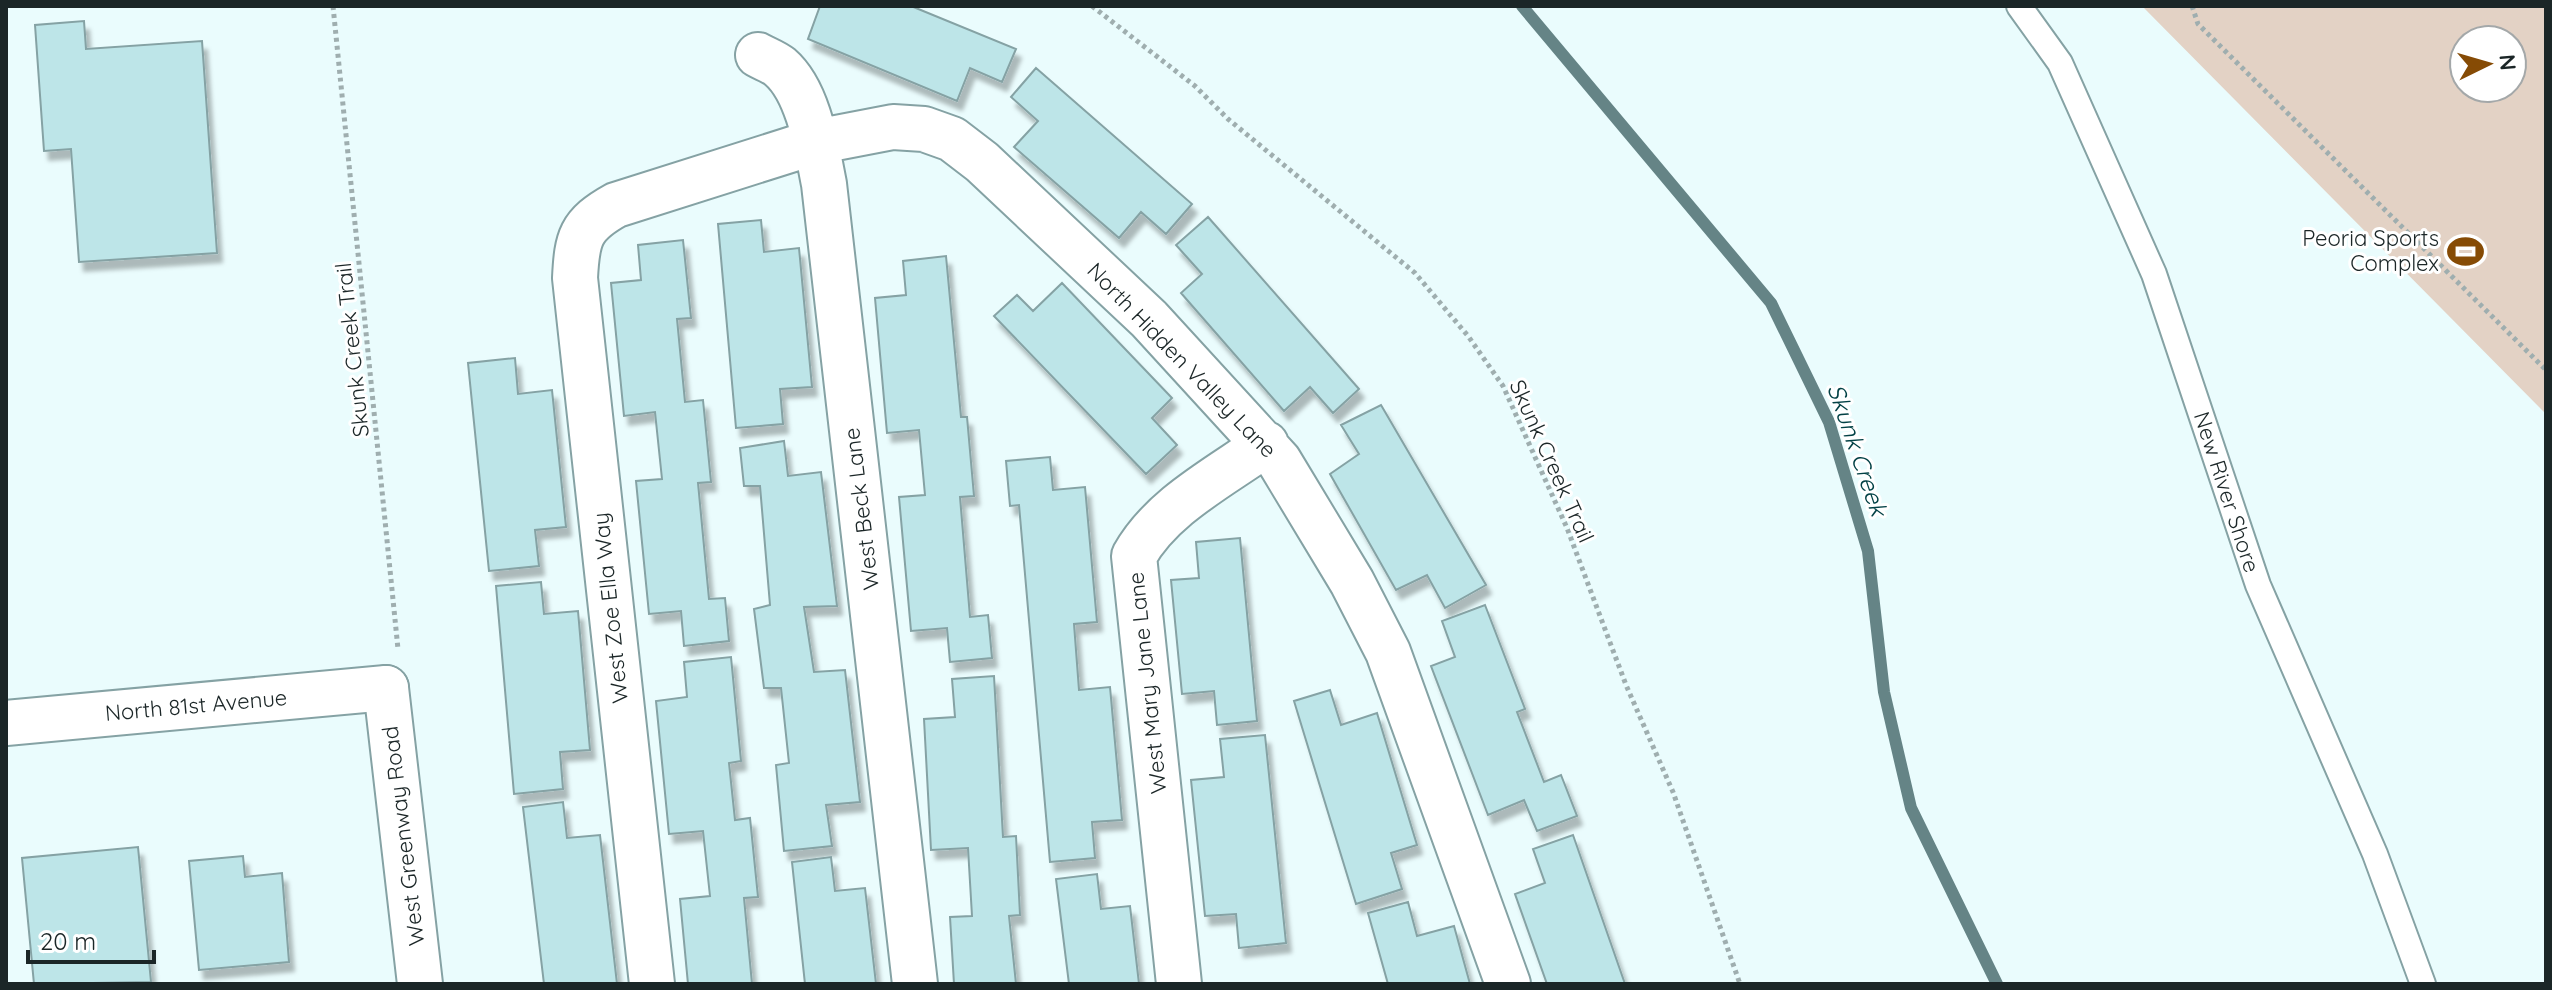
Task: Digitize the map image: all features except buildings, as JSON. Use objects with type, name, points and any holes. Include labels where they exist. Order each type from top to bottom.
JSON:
[{"type":"street","name":"West Beck Lane","points":[[758,55],[782,68],[799,96],[815,142],[824,184],[915,984]]},
{"type":"street","name":"North Hidden Valley Lane","points":[[581,232],[596,216],[616,205],[815,142],[893,127],[924,129],[952,139],[982,162],[1149,319],[1266,444],[1352,582],[1388,652],[1508,984]]},
{"type":"street","name":"West Zoe Ella Way","points":[[581,232],[575,278],[652,984]]},
{"type":"street","name":"West Mary Jane Lane","points":[[1179,984],[1134,556],[1148,531],[1159,521],[1266,444]]},
{"type":"street","name":"North 81st Avenue","points":[[6,723],[386,688]]},
{"type":"street","name":"West Greenway Road","points":[[386,688],[420,984]]},
{"type":"lane","name":"New River Shore","points":[[2019,6],[2060,63],[2154,274],[2258,585],[2375,854],[2423,984]]},
{"type":"path","name":"Skunk Creek Trail","points":[[333,6],[399,646],[386,688]]},
{"type":"path","name":"Skunk Creek Trail","points":[[1092,6],[1195,86],[1228,119],[1415,273],[1468,336],[1503,386],[1567,528],[1626,685],[1673,792],[1740,984]]},
{"type":"path","points":[[2192,6],[2198,24],[2546,370]]},
{"type":"shaded area","name":"Peoria Sports Complex","points":[[2142,6],[2546,6],[2546,414]]},
{"type":"waterway","name":"Skunk Creek","points":[[1522,6],[1771,303],[1829,422],[1868,551],[1884,692],[1911,808],[1997,984]]},
{"type":"place","name":"Peoria Sports Complex","points":[[2465,251]]}]
